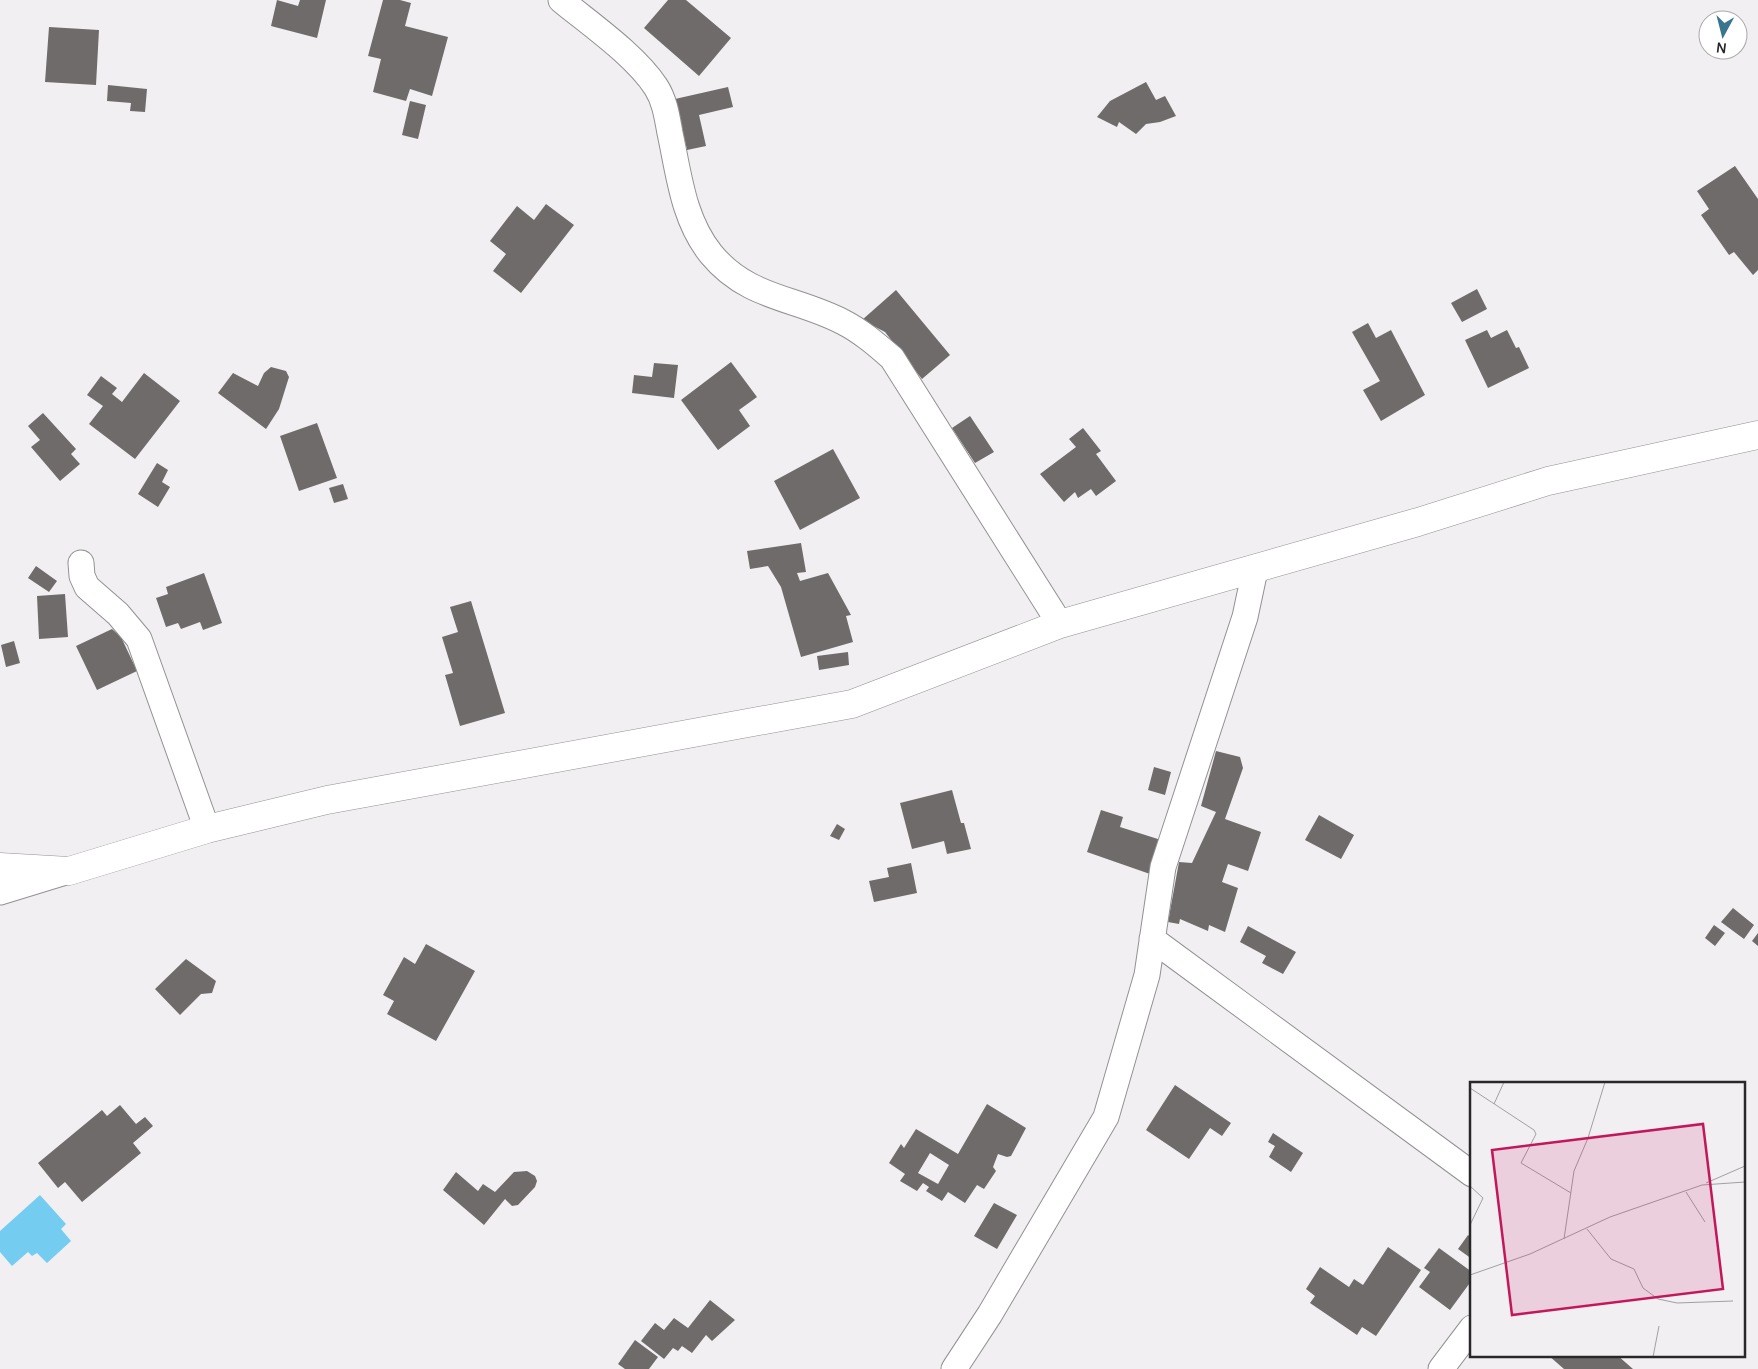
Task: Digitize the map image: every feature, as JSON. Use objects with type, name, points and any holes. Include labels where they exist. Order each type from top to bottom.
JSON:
[{"type":"main road","points":[[0,867],[69,871],[207,829],[327,800],[852,704],[1060,624],[1255,570],[1548,481],[1758,435]]},
{"type":"street","points":[[561,0],[638,66],[656,87],[665,107],[684,203],[695,231],[710,253],[729,274],[757,290],[843,322],[872,341],[892,358],[1060,624]]},
{"type":"street","points":[[82,563],[82,576],[87,587],[118,614],[139,639],[207,829]]},
{"type":"street","points":[[954,1369],[990,1314],[1106,1117],[1147,975],[1163,867],[1245,617],[1255,570]]},
{"type":"street","points":[[0,892],[69,871]]},
{"type":"street","points":[[1152,940],[1470,1172]]},
{"type":"street","points":[[1441,1369],[1470,1331]]},
{"type":"water","points":[[40,1195],[66,1224],[61,1229],[71,1241],[47,1263],[37,1253],[32,1256],[28,1252],[12,1266],[0,1252],[0,1231]]},
{"type":"building","points":[[277,0],[298,6],[300,0],[326,0],[317,38],[271,26]]},
{"type":"building","points":[[383,0],[400,0],[411,3],[405,26],[448,37],[432,96],[410,89],[406,101],[373,92],[381,59],[368,56]]},
{"type":"building","points":[[668,0],[686,0],[731,38],[699,76],[644,28]]},
{"type":"building","points":[[49,27],[99,30],[96,85],[45,82]]},
{"type":"building","points":[[1146,82],[1156,100],[1165,96],[1176,116],[1160,122],[1146,124],[1136,134],[1119,122],[1117,127],[1097,117],[1110,101]]},
{"type":"building","points":[[108,85],[147,89],[145,112],[130,111],[131,103],[107,101]]},
{"type":"building","points":[[728,87],[733,107],[699,115],[706,146],[687,150],[675,99]]},
{"type":"building","points":[[410,101],[426,105],[418,139],[402,135]]},
{"type":"building","points":[[1735,166],[1758,199],[1758,270],[1753,275],[1734,252],[1729,255],[1701,215],[1709,209],[1697,191]]},
{"type":"building","points":[[546,204],[574,225],[521,293],[493,271],[506,254],[490,241],[517,206],[534,220]]},
{"type":"building","points":[[1477,289],[1487,309],[1462,322],[1451,303]]},
{"type":"building","points":[[896,290],[950,355],[922,379],[885,332],[862,320]]},
{"type":"building","points":[[1368,323],[1376,338],[1391,330],[1425,395],[1381,421],[1363,390],[1380,381],[1352,332]]},
{"type":"building","points":[[1487,330],[1491,338],[1507,330],[1516,348],[1519,347],[1529,368],[1488,388],[1465,340]]},
{"type":"building","points":[[731,362],[757,397],[739,410],[750,426],[718,450],[681,400]]},
{"type":"building","points":[[654,363],[678,365],[674,398],[632,393],[634,375],[652,377]]},
{"type":"building","points":[[271,367],[286,371],[289,377],[279,409],[266,429],[218,393],[233,373],[258,386],[264,373]]},
{"type":"building","points":[[144,373],[180,401],[135,459],[89,424],[103,406],[87,395],[101,376],[117,388],[112,394],[122,402]]},
{"type":"building","points":[[43,413],[76,449],[71,454],[80,464],[60,481],[31,447],[40,440],[28,426]]},
{"type":"building","points":[[970,416],[994,452],[975,463],[952,428]]},
{"type":"building","points":[[317,423],[337,478],[299,491],[280,436]]},
{"type":"building","points":[[1083,428],[1101,451],[1096,454],[1116,481],[1096,496],[1091,489],[1078,498],[1075,492],[1064,502],[1040,474],[1076,447],[1069,439]]},
{"type":"building","points":[[833,449],[860,498],[800,530],[774,481]]},
{"type":"building","points":[[157,463],[168,470],[162,482],[170,487],[158,507],[138,494]]},
{"type":"building","points":[[343,484],[348,499],[334,503],[329,488]]},
{"type":"building","points":[[801,543],[806,572],[797,573],[800,581],[828,573],[851,615],[846,616],[853,642],[801,657],[781,587],[768,566],[750,569],[747,551]]},
{"type":"building","points":[[36,566],[57,581],[49,592],[28,578]]},
{"type":"building","points":[[204,573],[222,623],[203,630],[200,622],[181,629],[178,623],[166,627],[156,598],[168,594],[166,587]]},
{"type":"building","points":[[65,594],[68,637],[39,639],[37,596]]},
{"type":"building","points":[[471,601],[505,713],[460,726],[445,675],[453,673],[442,637],[458,632],[450,607]]},
{"type":"building","points":[[112,629],[121,637],[137,671],[97,690],[76,646]]},
{"type":"building","points":[[14,641],[20,663],[6,667],[1,645]]},
{"type":"building","points":[[848,652],[849,665],[819,670],[817,656]]},
{"type":"building","points":[[1216,751],[1240,757],[1243,768],[1225,819],[1261,832],[1248,871],[1228,864],[1222,882],[1238,888],[1225,932],[1209,925],[1208,931],[1180,919],[1179,924],[1168,922],[1179,862],[1192,863],[1216,812],[1201,806]]},
{"type":"building","points":[[1154,767],[1171,772],[1165,795],[1148,790]]},
{"type":"building","points":[[952,790],[961,823],[964,823],[971,849],[947,854],[944,841],[912,849],[900,803]]},
{"type":"building","points":[[1101,810],[1123,817],[1120,827],[1161,840],[1150,874],[1087,852]]},
{"type":"building","points":[[1319,815],[1354,835],[1341,859],[1305,840]]},
{"type":"building","points":[[837,824],[845,829],[839,840],[830,836]]},
{"type":"building","points":[[911,863],[917,893],[874,902],[869,881],[889,877],[887,868]]},
{"type":"building","points":[[1733,908],[1754,925],[1744,939],[1721,922]]},
{"type":"building","points":[[1714,925],[1725,933],[1715,946],[1705,938]]},
{"type":"building","points":[[1248,926],[1296,952],[1283,974],[1262,963],[1266,956],[1240,942]]},
{"type":"building","points":[[1758,933],[1758,946],[1752,941]]},
{"type":"building","points":[[426,944],[475,971],[436,1041],[387,1014],[394,1001],[383,995],[404,957],[415,964]]},
{"type":"building","points":[[186,959],[216,981],[212,993],[201,994],[180,1015],[155,989]]},
{"type":"building","points":[[1175,1085],[1231,1123],[1222,1136],[1210,1128],[1189,1159],[1146,1130]]},
{"type":"building","points":[[987,1104],[1026,1128],[1011,1156],[1007,1157],[998,1154],[993,1167],[996,1171],[984,1189],[977,1185],[965,1203],[948,1192],[942,1201],[926,1191],[929,1187],[923,1183],[917,1191],[900,1181],[905,1174],[889,1163],[901,1144],[904,1148],[916,1129],[958,1154]],"holes":[[[930,1153],[949,1165],[938,1184],[918,1173]]]},
{"type":"building","points":[[120,1105],[136,1124],[145,1117],[153,1126],[133,1143],[141,1153],[82,1202],[65,1182],[58,1188],[38,1163],[102,1110],[107,1116]]},
{"type":"building","points":[[1273,1133],[1303,1153],[1291,1172],[1269,1157],[1275,1146],[1268,1142]]},
{"type":"building","points":[[527,1171],[535,1176],[537,1181],[535,1187],[518,1205],[512,1206],[505,1199],[484,1225],[443,1190],[456,1172],[478,1191],[483,1184],[495,1192],[514,1172]]},
{"type":"building","points":[[994,1203],[1017,1215],[997,1249],[974,1236]]},
{"type":"building","points":[[1468,1235],[1470,1236],[1470,1258],[1458,1249]]},
{"type":"building","points":[[1388,1247],[1421,1270],[1376,1336],[1362,1327],[1357,1335],[1310,1303],[1315,1296],[1306,1289],[1320,1267],[1349,1287],[1354,1279],[1363,1285]]},
{"type":"building","points":[[1439,1248],[1470,1271],[1470,1283],[1450,1310],[1419,1287],[1430,1272],[1424,1268]]},
{"type":"building","points":[[710,1300],[735,1320],[712,1341],[706,1335],[692,1353],[682,1346],[678,1351],[673,1348],[664,1359],[641,1341],[655,1323],[664,1330],[674,1318],[688,1328]]},
{"type":"building","points":[[635,1340],[658,1357],[649,1369],[625,1369],[618,1364]]},
{"type":"building","points":[[1549,1356],[1618,1356],[1633,1369],[1564,1369]]}]
